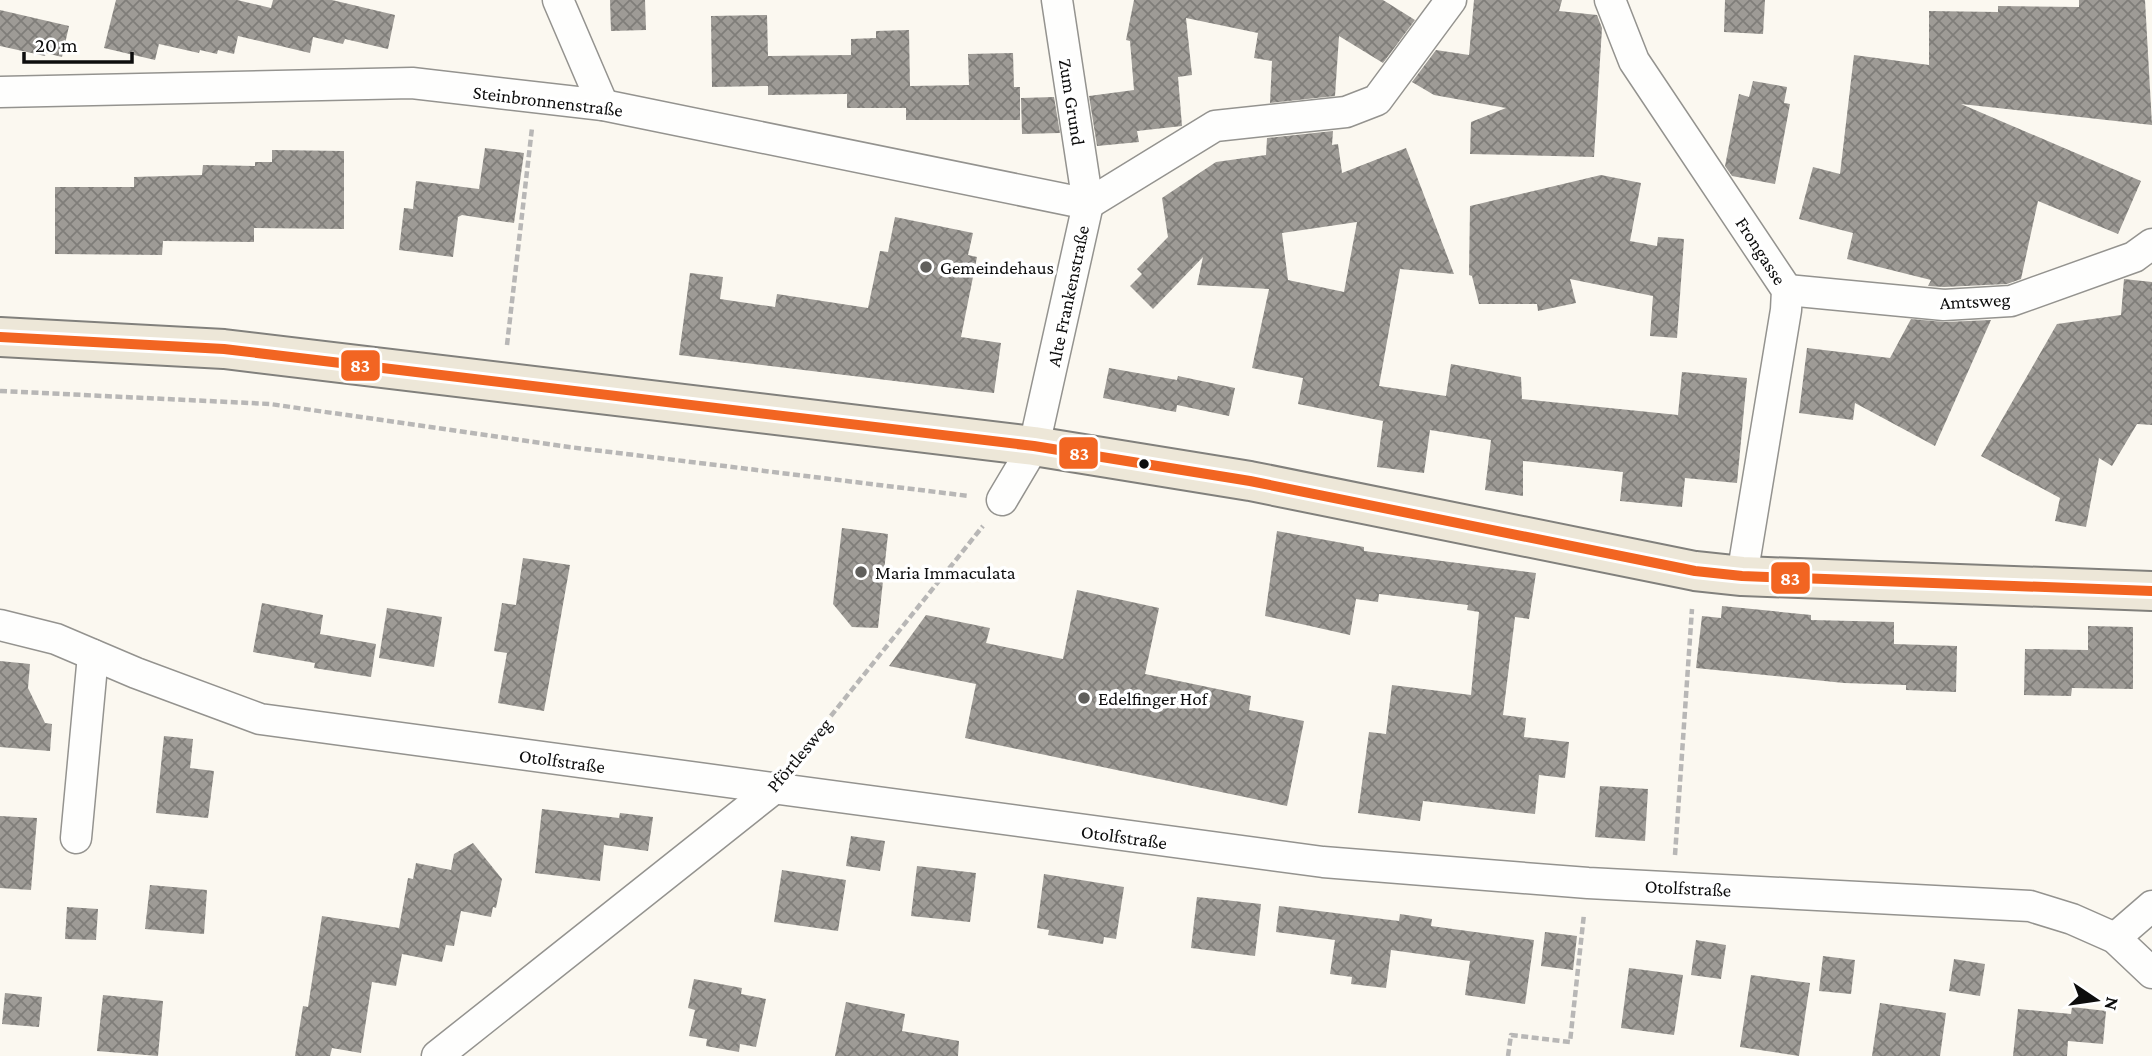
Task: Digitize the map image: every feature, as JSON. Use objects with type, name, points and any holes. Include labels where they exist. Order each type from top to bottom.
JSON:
[{"type":"main road","points":[[0,337],[224,349],[1034,446],[1250,481],[1695,571],[1742,576],[2152,591]]},
{"type":"street","points":[[558,0],[603,105]]},
{"type":"street","name":"Zum Grund","points":[[1057,0],[1088,204]]},
{"type":"street","name":"Alte Frankenstraße","points":[[1034,446],[1088,204],[1215,126],[1346,112],[1377,100],[1451,0]]},
{"type":"street","name":"Frongasse","points":[[1610,0],[1634,61],[1787,290],[1786,310],[1742,576]]},
{"type":"street","name":"Steinbronnenstraße","points":[[0,92],[412,83],[603,105],[1088,204]]},
{"type":"street","name":"Amtsweg","points":[[1787,290],[1944,304],[2011,301],[2134,257],[2152,244]]},
{"type":"street","points":[[1002,500],[1034,446]]},
{"type":"street","name":"Otolfstraße","points":[[0,625],[56,639],[260,719],[772,790],[1323,862],[1588,883],[2030,906],[2072,919],[2115,938],[2152,974]]},
{"type":"street","points":[[76,838],[93,655]]},
{"type":"street","name":"Pförtlesweg","points":[[437,1056],[772,790]]},
{"type":"street","points":[[2115,938],[2152,905]]},
{"type":"path","points":[[503,381],[535,99]]},
{"type":"path","points":[[0,391],[270,404],[569,447],[1002,500]]},
{"type":"path","name":"Pförtlesweg","points":[[772,790],[1002,500]]},
{"type":"path","points":[[1672,888],[1695,571]]},
{"type":"path","points":[[1508,1056],[1511,1035],[1570,1042],[1588,883]]},
{"type":"building","points":[[116,0],[237,0],[271,8],[273,0],[332,0],[395,15],[388,49],[345,39],[343,44],[313,37],[310,53],[238,36],[234,54],[218,50],[217,54],[200,50],[199,53],[159,44],[155,60],[104,48]]},
{"type":"building","points":[[610,0],[645,0],[646,30],[611,31]]},
{"type":"building","points":[[1134,0],[1383,0],[1415,20],[1383,63],[1339,36],[1335,96],[1270,103],[1272,61],[1254,58],[1258,33],[1186,18],[1192,75],[1178,77],[1182,126],[1137,131],[1139,142],[1097,146],[1089,96],[1134,90],[1130,41],[1126,40]]},
{"type":"building","points":[[1474,0],[1562,0],[1559,11],[1597,15],[1602,28],[1594,157],[1470,154],[1471,122],[1506,108],[1434,95],[1412,82],[1436,50],[1469,55]]},
{"type":"building","points":[[1725,0],[1765,0],[1763,34],[1724,32]]},
{"type":"building","points":[[2079,0],[2145,0],[2152,125],[1961,104],[2141,181],[2118,234],[2038,201],[2021,279],[2007,284],[1944,287],[1928,286],[1931,280],[1847,259],[1853,233],[1799,219],[1813,167],[1840,174],[1854,55],[1929,65],[1929,11],[1998,12],[1998,6],[2079,7]]},
{"type":"building","points":[[0,10],[69,26],[62,57],[0,46]]},
{"type":"building","points":[[767,15],[768,56],[851,55],[851,39],[876,38],[876,31],[909,30],[910,86],[969,85],[968,54],[1013,53],[1014,87],[1020,87],[1020,120],[906,120],[906,108],[847,108],[847,94],[768,95],[768,86],[712,87],[711,16]]},
{"type":"building","points":[[1753,81],[1787,87],[1784,103],[1790,104],[1775,184],[1732,176],[1725,166],[1739,94],[1749,97]]},
{"type":"building","points":[[1054,97],[1060,133],[1022,134],[1021,98]]},
{"type":"building","points":[[1333,131],[1332,145],[1338,144],[1342,173],[1406,148],[1454,274],[1400,269],[1379,386],[1446,396],[1451,364],[1521,377],[1522,399],[1678,415],[1682,372],[1747,378],[1737,483],[1685,478],[1682,507],[1620,501],[1623,472],[1523,461],[1523,496],[1485,490],[1491,440],[1430,430],[1424,473],[1377,467],[1383,421],[1298,404],[1303,378],[1252,368],[1269,289],[1197,285],[1203,257],[1153,309],[1130,286],[1142,274],[1137,269],[1168,237],[1162,198],[1216,162],[1266,155],[1267,138]],"holes":[[[1357,222],[1344,292],[1288,280],[1282,233]]]},
{"type":"building","points":[[485,148],[524,153],[514,223],[462,215],[458,217],[453,257],[399,250],[404,208],[413,209],[416,181],[479,189]]},
{"type":"building","points":[[272,150],[344,151],[344,229],[254,228],[254,242],[163,241],[162,255],[55,254],[55,187],[134,187],[134,177],[202,175],[203,165],[255,166],[255,162],[272,162]]},
{"type":"building","points":[[1601,175],[1641,183],[1630,241],[1657,246],[1658,237],[1684,239],[1677,338],[1650,336],[1653,296],[1570,279],[1576,303],[1538,311],[1537,304],[1479,304],[1472,276],[1469,275],[1470,206]]},
{"type":"building","points":[[895,217],[973,233],[968,255],[977,257],[961,337],[1001,343],[994,393],[679,355],[690,273],[723,277],[720,299],[775,307],[777,294],[868,308],[880,251],[888,252]]},
{"type":"building","points":[[2124,279],[2152,282],[2152,425],[2137,424],[2112,466],[2099,458],[2086,527],[2055,521],[2060,498],[1981,456],[2057,324],[2121,315]]},
{"type":"building","points":[[1911,319],[1945,322],[1991,320],[1935,446],[1855,403],[1853,420],[1799,413],[1807,348],[1890,358]]},
{"type":"building","points":[[1109,368],[1177,380],[1178,376],[1235,388],[1229,416],[1177,405],[1176,412],[1103,398]]},
{"type":"building","name":"Maria Immaculata","points":[[842,528],[888,534],[878,628],[852,627],[833,604]]},
{"type":"building","points":[[1277,531],[1364,547],[1364,551],[1536,573],[1529,619],[1515,617],[1503,715],[1526,718],[1524,737],[1569,742],[1565,778],[1539,775],[1535,814],[1423,801],[1420,821],[1358,813],[1369,732],[1386,734],[1392,685],[1471,695],[1479,612],[1467,610],[1468,605],[1379,594],[1378,602],[1356,599],[1350,635],[1265,616]]},
{"type":"building","points":[[523,558],[570,565],[544,711],[498,703],[507,653],[494,651],[502,603],[516,605]]},
{"type":"building","name":"Edelfinger Hof","points":[[1077,590],[1159,608],[1145,674],[1251,696],[1249,710],[1304,721],[1287,806],[965,738],[976,684],[889,666],[926,615],[990,628],[986,643],[1063,659]]},
{"type":"building","points":[[262,603],[323,615],[320,634],[376,644],[371,677],[314,668],[315,663],[253,652]]},
{"type":"building","points":[[1722,606],[1811,615],[1811,620],[1894,622],[1894,644],[1957,646],[1956,692],[1906,690],[1906,685],[1844,683],[1696,668],[1702,616],[1721,618]]},
{"type":"building","points":[[387,608],[442,617],[434,667],[379,658]]},
{"type":"building","points":[[2088,626],[2133,627],[2133,689],[2072,688],[2071,696],[2024,695],[2025,649],[2088,650]]},
{"type":"building","points":[[0,661],[30,664],[28,688],[45,723],[52,724],[50,751],[0,747]]},
{"type":"building","points":[[164,736],[193,739],[190,768],[214,771],[208,818],[156,813]]},
{"type":"building","points":[[1600,786],[1648,789],[1645,841],[1595,837]]},
{"type":"building","points":[[542,809],[619,818],[620,813],[653,817],[648,851],[604,845],[600,881],[535,873]]},
{"type":"building","points":[[0,816],[37,818],[31,890],[0,888]]},
{"type":"building","points":[[851,836],[885,841],[880,871],[846,866]]},
{"type":"building","points":[[473,843],[502,879],[496,908],[493,907],[491,917],[461,911],[454,946],[446,945],[442,962],[402,954],[396,986],[372,982],[361,1053],[332,1048],[330,1056],[295,1056],[303,1006],[308,1007],[322,916],[399,928],[408,878],[413,879],[416,863],[451,870],[454,854]]},
{"type":"building","points":[[917,866],[976,873],[970,922],[911,916]]},
{"type":"building","points":[[782,870],[846,880],[838,931],[774,922]]},
{"type":"building","points":[[1044,874],[1124,887],[1116,939],[1104,937],[1103,944],[1048,935],[1049,930],[1037,928]]},
{"type":"building","points":[[150,885],[207,890],[204,934],[145,929]]},
{"type":"building","points":[[1197,897],[1261,904],[1255,956],[1191,948]]},
{"type":"building","points":[[1279,906],[1399,921],[1400,914],[1432,919],[1431,926],[1534,940],[1525,1004],[1465,995],[1470,961],[1391,950],[1386,988],[1351,984],[1352,977],[1330,974],[1335,940],[1276,932]]},
{"type":"building","points":[[67,907],[98,909],[96,940],[65,939]]},
{"type":"building","points":[[1545,932],[1577,936],[1573,970],[1541,966]]},
{"type":"building","points":[[1696,940],[1726,945],[1721,979],[1691,975]]},
{"type":"building","points":[[1823,956],[1855,960],[1851,994],[1819,991]]},
{"type":"building","points":[[1954,959],[1985,964],[1980,996],[1949,991]]},
{"type":"building","points":[[1629,968],[1683,975],[1674,1035],[1621,1028]]},
{"type":"building","points":[[1751,975],[1810,983],[1799,1056],[1740,1047]]},
{"type":"building","points":[[694,979],[742,988],[741,994],[766,999],[756,1047],[740,1044],[739,1052],[706,1046],[707,1039],[689,1036],[695,1010],[688,1008]]},
{"type":"building","points":[[5,993],[42,997],[39,1027],[2,1024]]},
{"type":"building","points":[[103,995],[163,1001],[158,1056],[97,1051]]},
{"type":"building","points":[[846,1002],[905,1014],[902,1031],[959,1041],[958,1056],[835,1056]]},
{"type":"building","points":[[1880,1003],[1946,1013],[1940,1056],[1872,1056]]},
{"type":"building","points":[[2072,1007],[2106,1011],[2103,1044],[2068,1041],[2067,1056],[2013,1056],[2018,1009],[2071,1014]]},
{"type":"transit line","name":"83","points":[[0,337],[224,349],[1034,446],[1250,481],[1695,571],[1742,576],[2152,591]]},
{"type":"place","name":"Gemeindehaus","points":[[926,267]]},
{"type":"place","name":"Maria Immaculata","points":[[861,572]]},
{"type":"place","name":"Edelfinger Hof","points":[[1084,698]]}]
